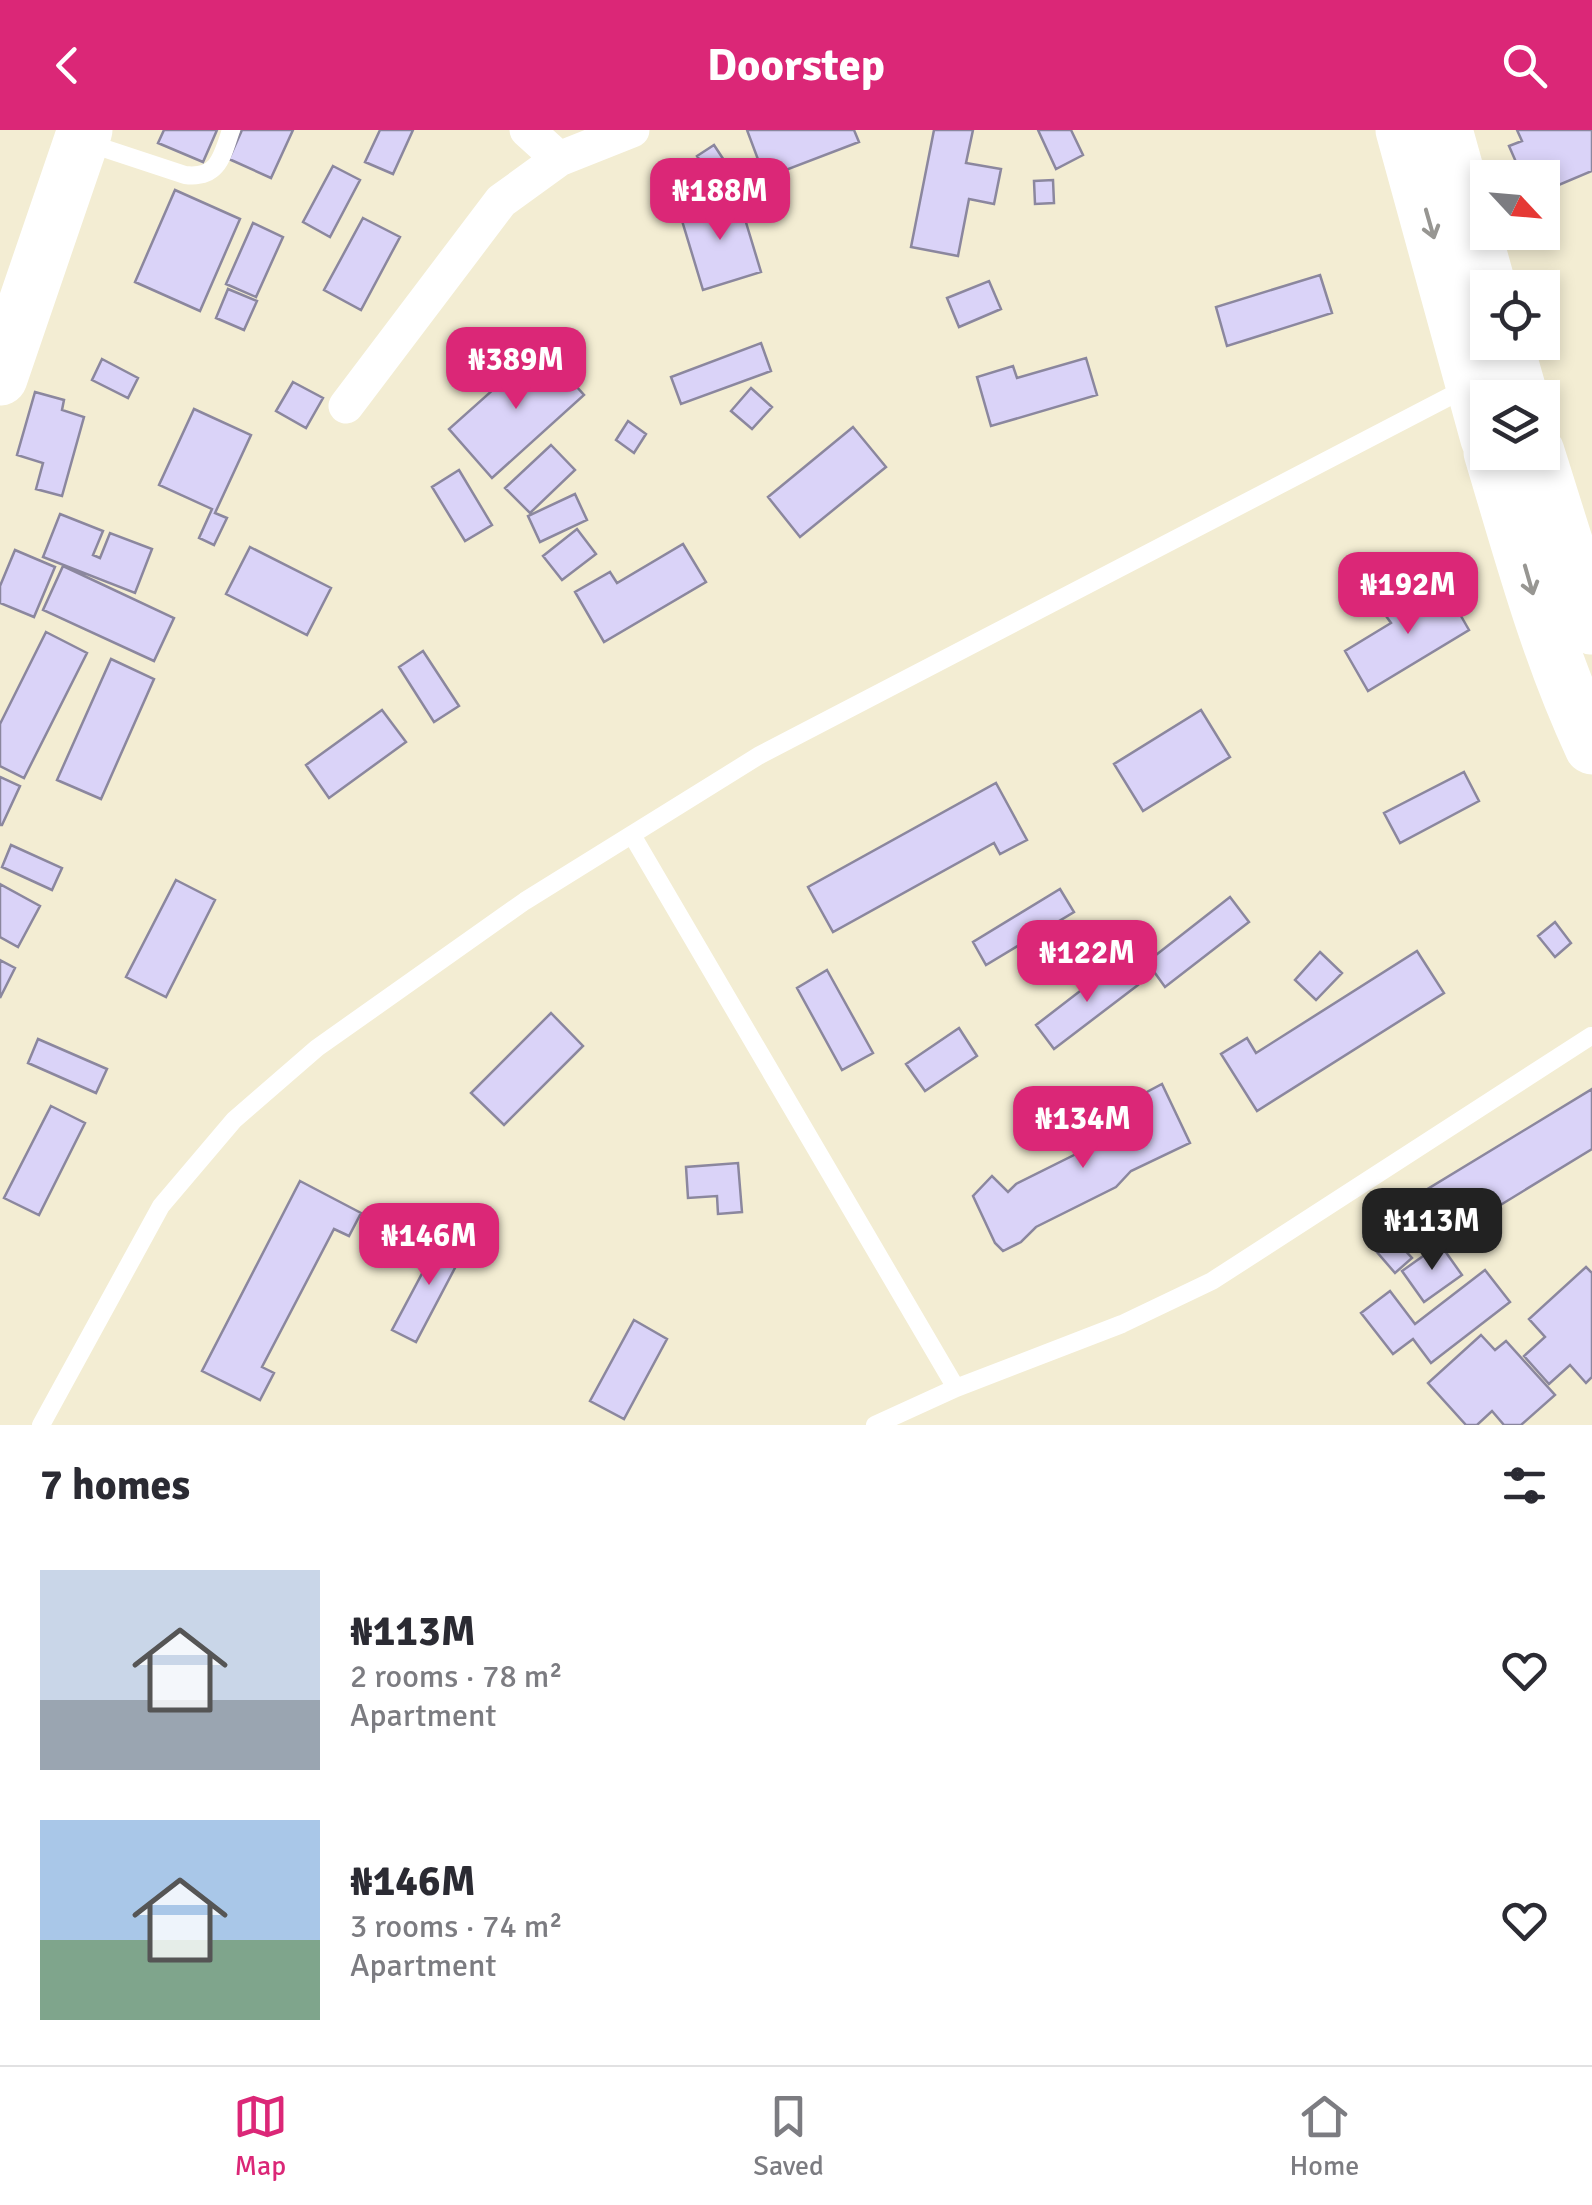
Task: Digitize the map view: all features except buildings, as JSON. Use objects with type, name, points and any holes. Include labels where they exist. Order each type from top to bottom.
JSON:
[{"type":"main road","points":[[1403,130],[1440,256],[1499,375]]},
{"type":"main road","points":[[1445,130],[1485,270]]},
{"type":"main road","points":[[0,271],[66,133]]},
{"type":"main road","points":[[0,378],[66,133]]},
{"type":"main road","points":[[1497,470],[1534,598],[1574,710],[1592,747]]},
{"type":"main road","points":[[1543,470],[1592,627]]},
{"type":"street","points":[[527,130],[559,159]]},
{"type":"street","points":[[346,406],[501,202],[559,159],[632,130]]},
{"type":"lane","points":[[66,133],[185,175],[200,176],[212,172],[220,163],[231,130]]},
{"type":"lane","points":[[41,1425],[162,1206],[234,1120],[317,1048],[525,902],[760,755],[1499,375]]},
{"type":"lane","points":[[632,835],[956,1388]]},
{"type":"lane","points":[[875,1425],[956,1388],[1122,1324],[1212,1281],[1591,1036]]}]
